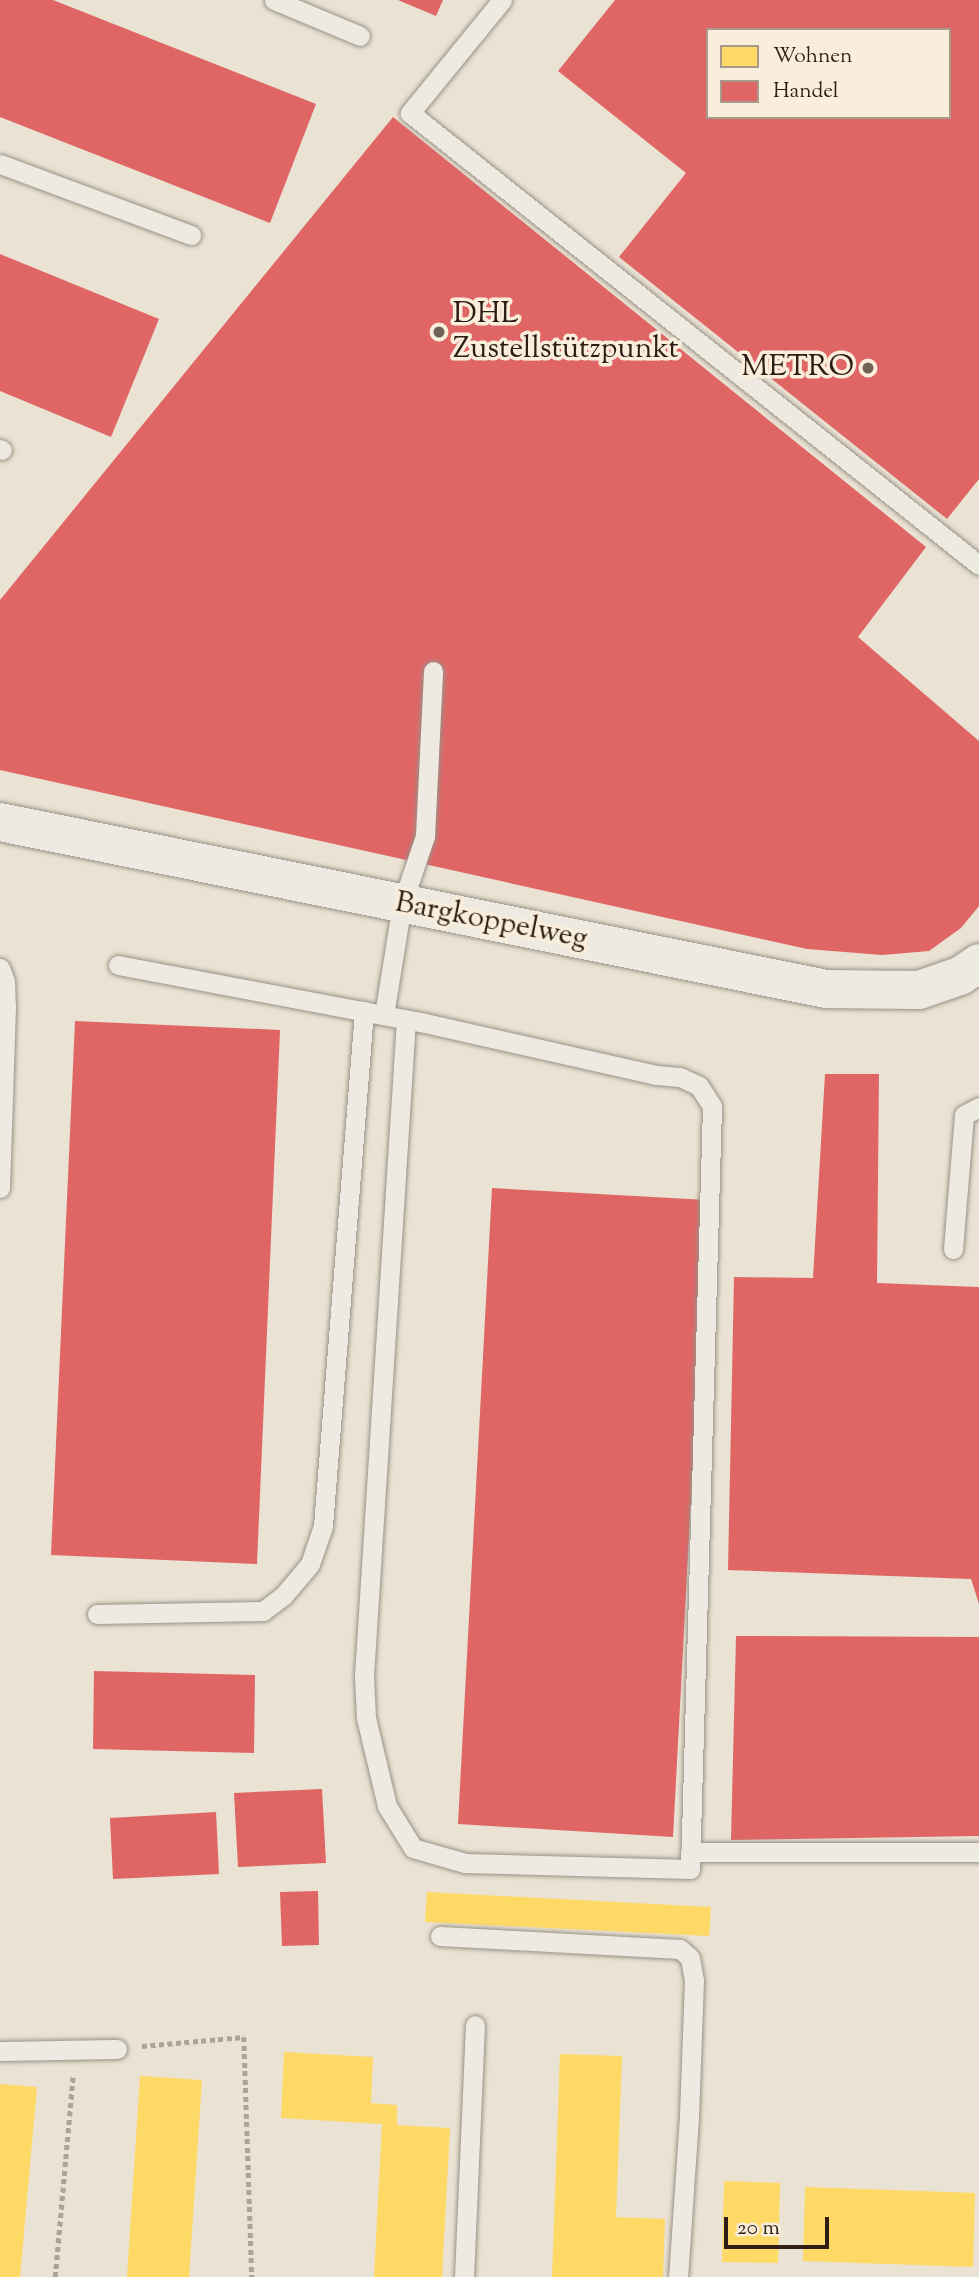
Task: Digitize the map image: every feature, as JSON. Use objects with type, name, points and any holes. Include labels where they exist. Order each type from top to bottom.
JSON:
[{"type":"street","name":"Bargkoppelweg","points":[[0,822],[826,989],[919,990],[960,976],[979,963]]},
{"type":"lane","points":[[274,0],[360,36]]},
{"type":"lane","points":[[502,0],[410,113],[979,565]]},
{"type":"lane","points":[[0,164],[191,235]]},
{"type":"lane","points":[[384,1015],[402,904],[425,836],[433,671]]},
{"type":"lane","points":[[118,965],[364,1011],[384,1015],[656,1075],[680,1077],[699,1086],[712,1106],[690,1869],[465,1863],[413,1848],[387,1805],[366,1718],[364,1676],[406,1020]]},
{"type":"lane","points":[[0,968],[5,981],[6,1006],[0,1188]]},
{"type":"lane","points":[[97,1614],[263,1611],[284,1595],[310,1564],[323,1526],[364,1011]]},
{"type":"lane","points":[[953,1249],[964,1115],[979,1107]]},
{"type":"lane","points":[[690,1852],[979,1852]]},
{"type":"lane","points":[[440,1936],[680,1949],[690,1958],[694,1980],[689,2117],[678,2277]]},
{"type":"lane","points":[[464,2277],[475,2025]]},
{"type":"lane","points":[[0,2051],[117,2049]]},
{"type":"path","points":[[117,2049],[244,2037],[252,2277]]},
{"type":"path","points":[[55,2277],[75,2050]]},
{"type":"building: Wohnen","points":[[427,1892],[711,1907],[709,1936],[425,1922]]},
{"type":"building: Wohnen","points":[[284,2052],[373,2057],[371,2103],[397,2105],[397,2125],[450,2128],[442,2277],[374,2277],[382,2124],[281,2118]]},
{"type":"building: Wohnen","points":[[560,2054],[622,2056],[616,2217],[665,2219],[663,2277],[552,2277]]},
{"type":"building: Wohnen","points":[[140,2076],[202,2080],[189,2277],[127,2277]]},
{"type":"building: Wohnen","points":[[0,2084],[37,2087],[20,2277],[0,2277]]},
{"type":"building: Wohnen","points":[[724,2181],[780,2183],[778,2263],[722,2262]]},
{"type":"building: Wohnen","points":[[805,2187],[975,2193],[973,2267],[803,2261]]},
{"type":"building: Handel","points":[[0,0],[53,0],[316,104],[270,223],[0,117]]},
{"type":"building: Handel","points":[[398,0],[443,0],[436,16]]},
{"type":"building: Handel","name":"METRO","points":[[615,0],[979,0],[979,479],[947,519],[619,257],[686,173],[558,71]]},
{"type":"building: Handel","name":"DHL Zustellstützpunkt","points":[[393,117],[926,547],[858,637],[979,741],[979,906],[961,928],[929,951],[882,955],[807,949],[0,770],[0,600]]},
{"type":"building: Handel","points":[[0,254],[159,319],[111,437],[0,391]]},
{"type":"building: Handel","points":[[75,1021],[280,1030],[257,1564],[51,1555]]},
{"type":"building: Handel","points":[[825,1074],[879,1074],[877,1283],[979,1287],[979,1604],[971,1579],[728,1570],[734,1277],[813,1278]]},
{"type":"building: Handel","points":[[492,1188],[707,1200],[673,1837],[458,1824]]},
{"type":"building: Handel","points":[[736,1636],[979,1637],[979,1836],[731,1840]]},
{"type":"building: Handel","points":[[94,1671],[255,1675],[254,1753],[93,1749]]},
{"type":"building: Handel","points":[[322,1789],[326,1863],[238,1867],[234,1793]]},
{"type":"building: Handel","points":[[216,1812],[219,1874],[113,1879],[110,1818]]},
{"type":"building: Handel","points":[[318,1891],[319,1945],[282,1946],[280,1892]]},
{"type":"place","name":"DHL Zustellstützpunkt","points":[[439,332]]},
{"type":"place","name":"METRO","points":[[868,368]]}]
